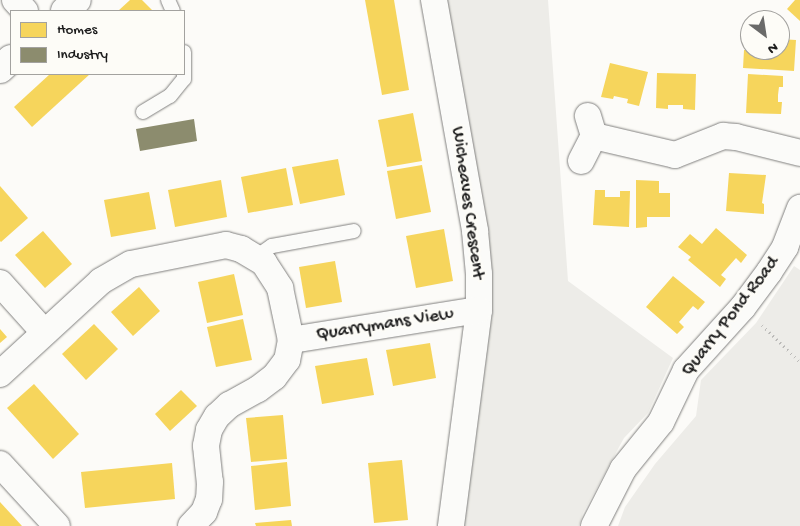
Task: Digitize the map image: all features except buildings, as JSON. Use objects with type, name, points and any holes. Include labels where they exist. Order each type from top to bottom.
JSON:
[{"type":"street","points":[[15,0],[24,10]]},
{"type":"street","points":[[66,10],[77,0]]},
{"type":"street","name":"Wicheaves Crescent","points":[[434,0],[475,231],[479,274],[478,310],[451,526]]},
{"type":"street","points":[[0,69],[10,60]]},
{"type":"street","points":[[582,161],[591,126],[663,154],[675,155],[723,136],[736,136],[800,153]]},
{"type":"street","name":"Quarry Pond Road","points":[[594,526],[623,468],[661,422],[686,370],[743,307],[785,247],[800,208]]},
{"type":"street","name":"Quarrymans View","points":[[0,374],[101,281],[131,264],[226,245],[241,249],[256,257],[274,276],[280,288],[290,340],[287,360],[274,377],[258,389],[230,405],[217,416],[209,430],[206,446],[210,482],[208,499],[197,525]]},
{"type":"street","points":[[0,284],[44,332]]},
{"type":"street","name":"Quarrymans View","points":[[290,340],[478,310]]},
{"type":"street","points":[[0,464],[57,526]]},
{"type":"lane","points":[[143,112],[170,96],[184,79],[184,75]]},
{"type":"lane","points":[[256,257],[272,246],[354,231]]},
{"type":"path","points":[[743,307],[800,362]]},
{"type":"shaded area","points":[[446,0],[548,0],[568,281],[673,358],[648,413],[624,438],[583,513],[579,526],[460,526],[487,348]]},
{"type":"shaded area","points":[[794,266],[800,270],[800,526],[618,526],[625,507],[655,464],[696,416],[701,380],[756,323]]}]
